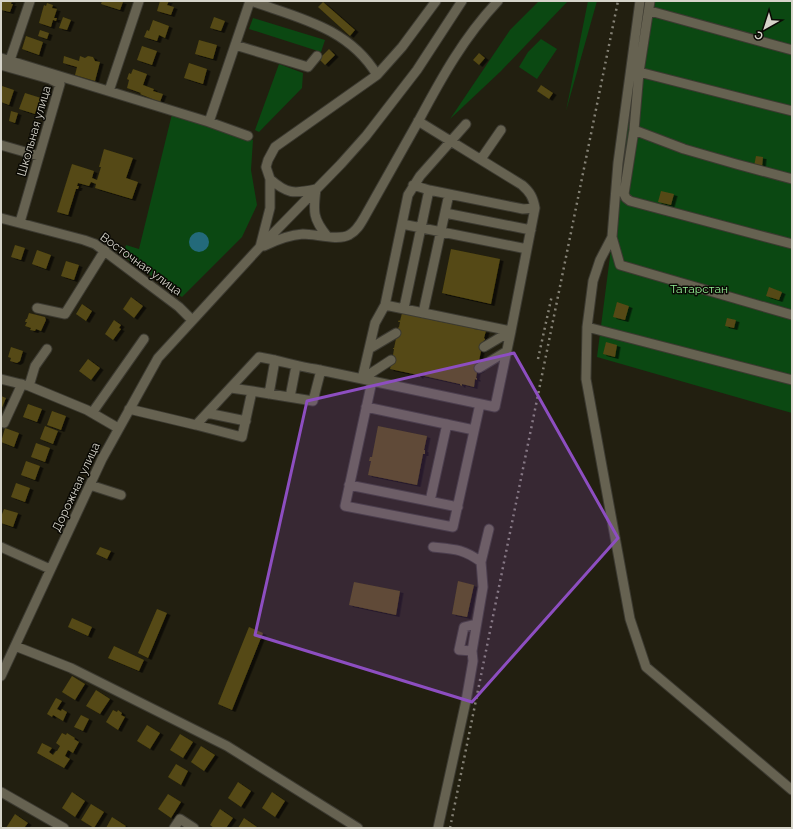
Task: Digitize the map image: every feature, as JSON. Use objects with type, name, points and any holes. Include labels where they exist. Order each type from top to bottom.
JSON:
[{"type":"street","points":[[30,1],[5,59],[209,122],[248,136]]},
{"type":"street","points":[[109,91],[139,1]]},
{"type":"street","points":[[209,122],[250,1],[323,26],[353,46],[371,65],[377,75]]},
{"type":"street","points":[[259,248],[270,208],[270,178],[266,167],[275,147],[377,75],[402,47],[436,1]]},
{"type":"street","name":"Дорожная улица","points":[[1,676],[102,459],[158,358],[259,248],[341,164],[394,101],[417,70],[462,1]]},
{"type":"street","points":[[259,248],[274,241],[302,234],[340,238],[355,232],[457,52],[483,17],[498,1]]},
{"type":"street","points":[[640,1],[618,163],[612,237],[620,265],[792,315]]},
{"type":"street","points":[[650,1],[650,11],[639,72],[634,130],[624,194],[626,198],[630,201],[792,244]]},
{"type":"street","points":[[650,11],[792,50]]},
{"type":"street","points":[[235,45],[308,67],[318,56]]},
{"type":"street","name":"Школьная улица","points":[[1,65],[50,79],[60,84],[20,222]]},
{"type":"street","points":[[639,72],[792,111]]},
{"type":"street","points":[[196,425],[259,358],[495,407],[531,230],[535,208],[534,200],[528,190],[522,185],[418,121]]},
{"type":"street","points":[[466,124],[420,176],[408,195],[385,305],[376,324],[369,349],[366,407],[345,506],[454,527],[480,404]]},
{"type":"street","points":[[481,159],[501,130]]},
{"type":"street","points":[[634,130],[684,149],[792,179]]},
{"type":"street","points":[[1,145],[40,156]]},
{"type":"street","points":[[270,178],[278,186],[289,192],[300,193],[316,189],[314,203],[315,217],[318,225],[328,236]]},
{"type":"street","points":[[413,185],[429,190],[523,209],[535,208]]},
{"type":"street","points":[[404,308],[429,190]]},
{"type":"street","points":[[423,313],[448,194]]},
{"type":"street","points":[[445,213],[531,230]]},
{"type":"street","name":"Восточная улица","points":[[1,218],[20,222],[95,244],[179,307],[192,320]]},
{"type":"street","points":[[402,224],[527,249]]},
{"type":"street","points":[[612,237],[600,260],[593,281],[587,327],[586,379],[630,620],[646,667],[792,790]]},
{"type":"street","points":[[37,308],[64,314],[105,250]]},
{"type":"street","points":[[385,305],[511,331]]},
{"type":"street","points":[[587,327],[792,380]]},
{"type":"street","points":[[484,347],[511,331]]},
{"type":"street","points":[[369,349],[396,332]]},
{"type":"street","points":[[92,413],[144,339]]},
{"type":"street","points":[[4,423],[35,366],[47,349]]},
{"type":"street","points":[[479,368],[507,351]]},
{"type":"street","points":[[269,394],[274,360]]},
{"type":"street","points":[[367,380],[391,360]]},
{"type":"street","points":[[290,398],[296,366]]},
{"type":"street","points":[[231,388],[313,401],[321,370]]},
{"type":"street","points":[[1,378],[25,385],[92,413],[118,428]]},
{"type":"street","points":[[129,409],[242,437],[252,391]]},
{"type":"street","points":[[366,407],[474,430]]},
{"type":"street","points":[[207,413],[246,421]]},
{"type":"street","points":[[430,501],[447,424]]},
{"type":"street","points":[[90,485],[121,495]]},
{"type":"street","points":[[349,485],[458,507]]},
{"type":"street","points":[[438,828],[466,701],[473,661],[472,651],[483,587],[481,562],[489,528]]},
{"type":"street","points":[[434,547],[455,549],[470,554],[481,562]]},
{"type":"street","points":[[1,548],[50,569]]},
{"type":"street","points":[[15,646],[71,668],[228,746],[358,828]]},
{"type":"street","points":[[1,792],[64,828]]},
{"type":"street","points":[[174,828],[180,820],[194,828]]},
{"type":"highlighted area","points":[[514,353],[618,538],[472,702],[255,635],[307,401]]},
{"type":"green space","points":[[539,1],[568,1],[501,71],[450,119],[510,30]]},
{"type":"green space","points":[[588,1],[597,1],[566,111]]},
{"type":"green space","name":"Татарстан","points":[[643,1],[792,1],[792,413],[597,357]]},
{"type":"green space","points":[[253,18],[325,40],[321,52],[249,29]]},
{"type":"green space","points":[[541,39],[557,49],[537,79],[519,67],[528,52]]},
{"type":"green space","points":[[279,64],[303,73],[302,88],[259,132],[255,130]]},
{"type":"green space","points":[[172,114],[253,140],[251,170],[257,205],[242,237],[182,297],[123,256],[126,245],[139,249]]},
{"type":"water","points":[[199,232],[206,235],[209,242],[206,249],[199,252],[192,249],[189,242],[192,235]]},
{"type":"building","points":[[1,1],[12,1],[11,4],[13,4],[10,12],[1,10]]},
{"type":"building","points":[[102,1],[123,2],[120,10],[101,4]]},
{"type":"building","points":[[160,1],[169,1],[167,5],[174,7],[171,15],[157,11]]},
{"type":"building","points":[[323,2],[355,30],[350,36],[318,7]]},
{"type":"building","points":[[47,3],[53,5],[52,8],[57,9],[54,18],[57,18],[56,21],[53,20],[51,27],[39,23],[44,5],[46,6]]},
{"type":"building","points":[[63,17],[71,20],[67,30],[59,28]]},
{"type":"building","points":[[214,17],[225,21],[221,31],[210,28]]},
{"type":"building","points":[[153,20],[169,26],[165,38],[159,35],[157,41],[144,37],[147,30],[149,31]]},
{"type":"building","points":[[40,30],[49,33],[47,39],[38,36]]},
{"type":"building","points":[[26,36],[43,42],[39,55],[22,49]]},
{"type":"building","points":[[199,40],[217,45],[213,59],[195,54]]},
{"type":"building","points":[[142,46],[157,51],[152,65],[137,60]]},
{"type":"building","points":[[329,49],[335,55],[325,65],[319,59]]},
{"type":"building","points":[[479,53],[485,58],[479,65],[473,60]]},
{"type":"building","points":[[64,56],[79,61],[80,56],[85,58],[88,56],[93,57],[95,61],[100,62],[95,81],[75,75],[77,67],[63,63]]},
{"type":"building","points":[[189,63],[207,69],[203,84],[184,78]]},
{"type":"building","points":[[133,69],[147,74],[143,85],[154,89],[153,91],[163,94],[160,102],[127,88],[129,80],[127,79],[129,73],[131,74]]},
{"type":"building","points":[[541,85],[553,93],[549,99],[537,91]]},
{"type":"building","points":[[2,86],[14,90],[9,105],[1,102]]},
{"type":"building","points":[[25,93],[41,98],[35,114],[19,109]]},
{"type":"building","points":[[11,111],[18,113],[15,123],[9,121]]},
{"type":"building","points":[[104,149],[133,158],[126,178],[138,182],[132,199],[95,188],[96,184],[91,182],[89,186],[78,183],[77,186],[79,186],[78,189],[76,189],[68,215],[57,212],[72,164],[94,171],[92,178],[97,180]]},
{"type":"building","points":[[756,156],[763,157],[762,167],[754,166]]},
{"type":"building","points":[[661,191],[674,194],[671,205],[658,202]]},
{"type":"building","points":[[15,245],[25,248],[21,260],[11,257]]},
{"type":"building","points":[[451,249],[500,259],[491,304],[442,293]]},
{"type":"building","points":[[37,250],[51,255],[46,269],[32,264]]},
{"type":"building","points":[[66,261],[79,265],[74,280],[61,276]]},
{"type":"building","points":[[769,287],[782,292],[779,300],[766,296]]},
{"type":"building","points":[[131,297],[143,306],[134,318],[123,309]]},
{"type":"building","points":[[617,302],[629,306],[625,320],[613,317]]},
{"type":"building","points":[[82,304],[92,311],[86,321],[76,314]]},
{"type":"building","points":[[29,313],[45,317],[46,320],[41,331],[36,329],[35,331],[30,330],[31,328],[25,326]]},
{"type":"building","points":[[402,313],[430,319],[432,318],[432,320],[472,328],[474,327],[474,329],[486,331],[483,345],[485,349],[481,351],[478,366],[481,370],[477,372],[477,380],[475,379],[474,387],[462,384],[462,386],[460,384],[420,375],[420,377],[418,375],[390,369],[392,361],[389,357],[393,355],[393,348],[397,334],[395,330],[399,327],[400,322],[398,322],[399,320],[400,321]]},
{"type":"building","points":[[727,318],[736,320],[734,328],[725,326]]},
{"type":"building","points":[[114,320],[121,325],[119,328],[121,329],[113,340],[105,334]]},
{"type":"building","points":[[606,342],[617,345],[615,357],[603,354]]},
{"type":"building","points":[[11,347],[23,351],[20,361],[17,363],[10,361],[11,358],[8,357]]},
{"type":"building","points":[[88,359],[100,368],[91,380],[79,371]]},
{"type":"building","points":[[1,396],[6,398],[1,410]]},
{"type":"building","points":[[28,404],[42,409],[37,422],[23,417]]},
{"type":"building","points":[[52,411],[66,416],[61,430],[47,425]]},
{"type":"building","points":[[45,426],[58,431],[53,444],[40,439]]},
{"type":"building","points":[[378,426],[427,436],[424,450],[425,454],[423,454],[417,485],[368,475],[371,461],[369,461],[370,457],[372,457]]},
{"type":"building","points":[[5,428],[19,433],[14,447],[1,442]]},
{"type":"building","points":[[36,443],[50,448],[45,462],[31,457]]},
{"type":"building","points":[[26,461],[40,466],[35,480],[21,475]]},
{"type":"building","points":[[16,483],[30,488],[25,502],[11,497]]},
{"type":"building","points":[[4,509],[18,513],[13,527],[1,523],[1,517]]},
{"type":"building","points":[[100,547],[111,551],[107,559],[96,554]]},
{"type":"building","points":[[458,581],[474,585],[467,617],[452,614]]},
{"type":"building","points":[[354,582],[400,591],[396,615],[349,605]]},
{"type":"building","points":[[157,609],[167,613],[148,658],[138,653]]},
{"type":"building","points":[[72,618],[92,627],[88,636],[68,627]]},
{"type":"building","points":[[249,627],[263,633],[232,710],[218,704]]},
{"type":"building","points":[[114,646],[144,660],[139,671],[108,658]]},
{"type":"building","points":[[72,676],[85,684],[75,700],[62,692]]},
{"type":"building","points":[[96,690],[110,699],[100,714],[86,706]]},
{"type":"building","points":[[56,698],[62,701],[57,709],[61,711],[62,709],[67,712],[63,721],[53,715],[52,717],[47,714]]},
{"type":"building","points":[[113,710],[117,712],[118,710],[122,713],[121,715],[125,717],[118,730],[106,722]]},
{"type":"building","points":[[81,715],[89,719],[83,731],[74,727]]},
{"type":"building","points":[[147,725],[160,733],[150,749],[137,741]]},
{"type":"building","points":[[62,733],[66,735],[67,733],[79,742],[73,753],[68,750],[65,756],[70,759],[64,768],[37,753],[42,743],[52,748],[49,752],[53,755],[60,746],[56,743]]},
{"type":"building","points":[[180,734],[193,742],[183,758],[170,750]]},
{"type":"building","points":[[201,746],[215,755],[204,771],[191,762]]},
{"type":"building","points":[[176,764],[188,771],[181,785],[168,777]]},
{"type":"building","points":[[238,782],[251,791],[241,807],[228,798]]},
{"type":"building","points":[[72,792],[85,801],[75,817],[62,808]]},
{"type":"building","points":[[272,792],[285,801],[275,817],[262,808]]},
{"type":"building","points":[[168,794],[181,802],[171,818],[158,809]]},
{"type":"building","points":[[91,804],[104,812],[94,828],[81,820]]},
{"type":"building","points":[[220,809],[233,818],[226,828],[214,828],[210,825]]},
{"type":"building","points":[[15,814],[28,823],[24,828],[6,828]]},
{"type":"building","points":[[112,817],[126,826],[124,828],[106,828]]},
{"type":"building","points":[[244,818],[257,827],[257,828],[238,828]]},
{"type":"railway","points":[[450,828],[618,1]]},
{"type":"railway","points":[[538,359],[552,295]]}]
